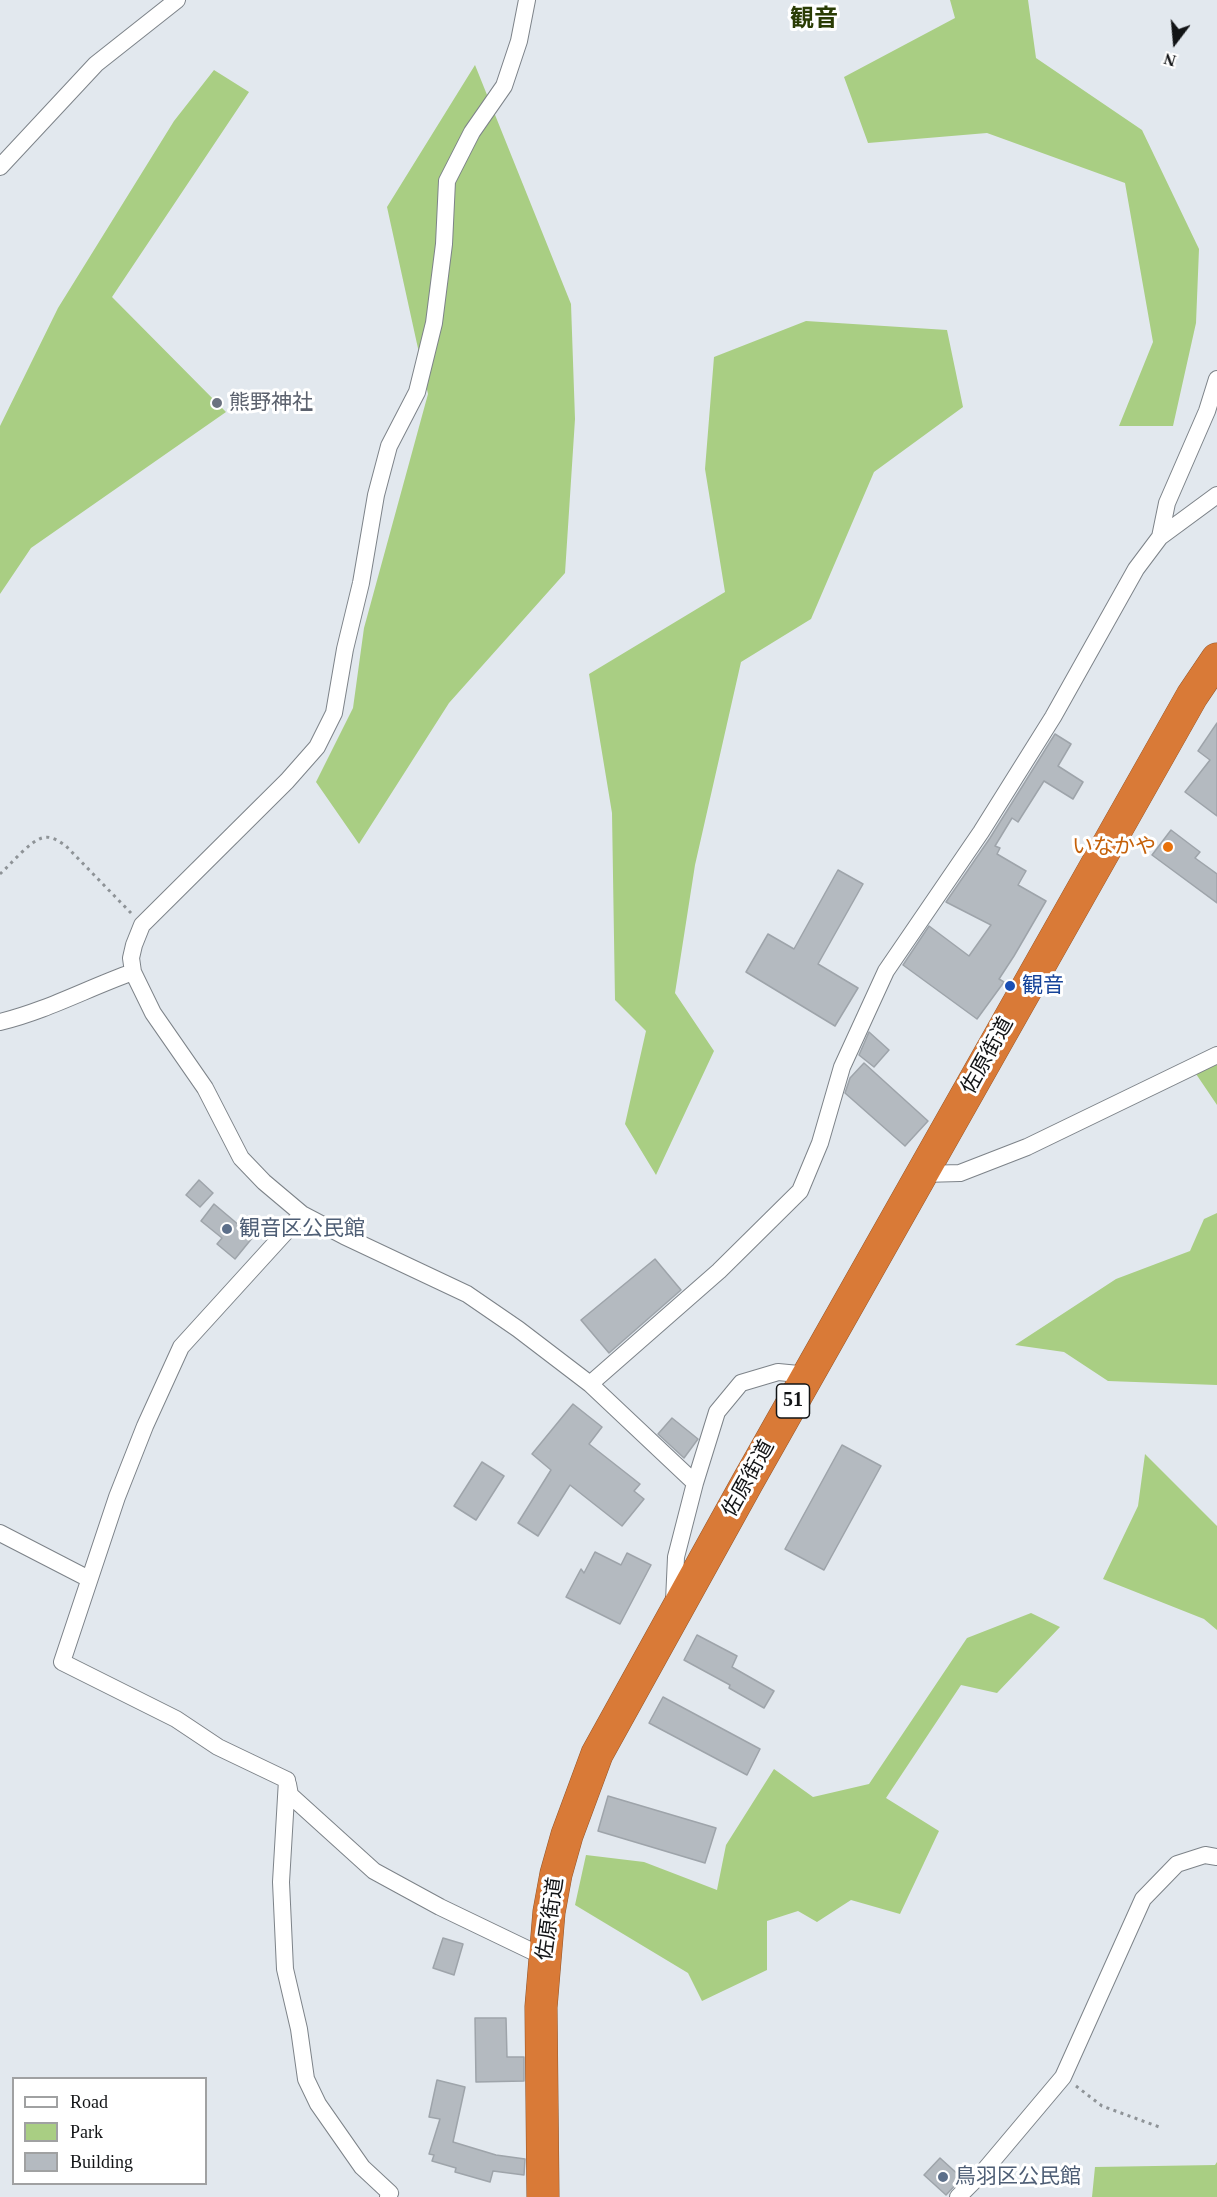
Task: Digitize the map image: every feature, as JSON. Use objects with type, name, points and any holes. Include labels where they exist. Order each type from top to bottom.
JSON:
[{"type":"highway","name":"佐原街道","points":[[543,2197],[541,2007],[549,1912],[556,1874],[567,1835],[594,1764],[808,1375],[1192,696],[1217,659]]},
{"type":"street","points":[[0,167],[96,64],[177,0]]},
{"type":"street","points":[[527,0],[519,41],[504,86],[472,132],[447,181],[444,244],[434,323],[417,392],[389,446],[376,495],[361,583],[345,649],[334,714],[317,747],[287,782],[142,925],[131,958],[133,972],[153,1013],[204,1088],[241,1158],[264,1182],[302,1214],[467,1294],[518,1329],[590,1384],[695,1483]]},
{"type":"street","points":[[1160,537],[1167,504],[1207,411],[1217,379]]},
{"type":"street","points":[[590,1384],[719,1271],[800,1191],[820,1143],[842,1067],[886,972],[987,823],[1053,717],[1136,569],[1160,537],[1217,495]]},
{"type":"street","points":[[0,1022],[44,1009],[133,972]]},
{"type":"street","points":[[923,1174],[960,1173],[1027,1147],[1217,1055]]},
{"type":"street","points":[[287,1780],[218,1747],[176,1719],[62,1662],[89,1579],[145,1426],[182,1347],[302,1214]]},
{"type":"street","points":[[673,1617],[676,1557],[695,1483],[717,1412],[741,1383],[778,1372],[808,1375]]},
{"type":"street","points":[[0,1533],[89,1579]]},
{"type":"street","points":[[287,1780],[290,1796],[374,1871],[440,1907],[544,1957]]},
{"type":"street","points":[[287,1780],[281,1882],[285,1969],[299,2030],[306,2079],[318,2104],[362,2167],[390,2193],[388,2197]]},
{"type":"street","points":[[958,2197],[1063,2077],[1143,1899],[1177,1864],[1204,1855],[1217,1857]]},
{"type":"path","points":[[0,874],[32,844],[43,837],[55,838],[65,845],[142,925]]},
{"type":"path","points":[[1063,2077],[1102,2106],[1162,2128]]},
{"type":"green space","points":[[950,0],[1028,0],[1036,58],[1142,130],[1199,249],[1196,323],[1173,426],[1119,426],[1153,342],[1125,183],[987,133],[868,143],[844,77],[955,18]]},
{"type":"green space","points":[[475,65],[571,304],[575,419],[565,573],[449,703],[359,844],[316,782],[353,708],[364,628],[428,394],[387,207]]},
{"type":"green space","points":[[214,70],[249,92],[112,297],[226,412],[31,548],[0,594],[0,426],[58,308],[174,121]]},
{"type":"green space","points":[[806,321],[947,330],[963,407],[874,472],[811,619],[741,662],[695,865],[675,993],[714,1051],[656,1175],[625,1124],[646,1031],[615,1000],[612,813],[589,674],[725,592],[705,469],[714,357]]},
{"type":"green space","points":[[1217,1055],[1217,1105],[1192,1068]]},
{"type":"green space","points":[[1217,1213],[1217,1385],[1108,1381],[1064,1352],[1015,1345],[1116,1279],[1190,1251],[1204,1219]]},
{"type":"green space","points":[[1145,1454],[1217,1526],[1217,1630],[1204,1619],[1103,1579],[1138,1506]]},
{"type":"green space","points":[[1031,1613],[1060,1627],[997,1693],[961,1685],[886,1798],[939,1831],[900,1914],[851,1900],[817,1922],[798,1911],[767,1921],[767,1970],[702,2001],[688,1973],[575,1905],[586,1855],[644,1862],[717,1890],[726,1845],[774,1769],[813,1797],[869,1784],[967,1638]]},
{"type":"green space","points":[[1217,2162],[1217,2197],[1092,2197],[1095,2167],[1215,2165]]},
{"type":"building","points":[[1217,723],[1217,816],[1185,792],[1210,760],[1198,751]]},
{"type":"building","points":[[1055,734],[1071,744],[1058,766],[1083,782],[1073,799],[1044,781],[1018,822],[1012,818],[995,846],[1000,848],[997,854],[1026,871],[1018,885],[1046,901],[999,979],[1004,982],[977,1019],[903,965],[929,926],[969,956],[991,925],[946,902],[990,838]]},
{"type":"building","points":[[1171,830],[1200,852],[1195,858],[1217,874],[1217,903],[1152,855]]},
{"type":"building","points":[[838,870],[863,884],[818,964],[858,988],[835,1026],[746,972],[768,934],[794,949]]},
{"type":"building","points":[[869,1032],[889,1050],[874,1067],[859,1055]]},
{"type":"building","points":[[864,1063],[928,1121],[905,1146],[845,1093],[850,1078]]},
{"type":"building","points":[[199,1180],[213,1193],[200,1207],[186,1195]]},
{"type":"building","name":"観音区公民館","points":[[214,1204],[253,1237],[235,1259],[217,1244],[222,1238],[201,1221]]},
{"type":"building","points":[[655,1259],[681,1290],[609,1353],[581,1320]]},
{"type":"building","points":[[573,1404],[602,1427],[589,1444],[640,1484],[634,1491],[644,1499],[622,1526],[570,1485],[538,1536],[518,1523],[551,1470],[532,1454]]},
{"type":"building","points":[[672,1418],[698,1439],[684,1458],[658,1434]]},
{"type":"building","points":[[842,1445],[881,1466],[824,1570],[785,1549]]},
{"type":"building","points":[[482,1462],[504,1476],[476,1520],[454,1506]]},
{"type":"building","points":[[595,1552],[621,1565],[627,1553],[651,1565],[620,1624],[566,1597],[581,1569],[584,1573]]},
{"type":"building","points":[[697,1635],[737,1656],[732,1667],[774,1691],[764,1708],[729,1688],[730,1685],[684,1660]]},
{"type":"building","points":[[663,1697],[760,1749],[747,1775],[649,1723]]},
{"type":"building","points":[[608,1796],[716,1828],[705,1863],[598,1831]]},
{"type":"building","points":[[443,1938],[463,1944],[454,1975],[433,1968]]},
{"type":"building","points":[[475,2018],[506,2018],[507,2057],[524,2057],[524,2081],[476,2082]]},
{"type":"building","points":[[437,2080],[465,2087],[453,2142],[496,2155],[525,2159],[524,2175],[493,2171],[490,2182],[455,2172],[456,2168],[432,2161],[434,2155],[429,2154],[440,2119],[429,2117]]},
{"type":"building","name":"鳥羽区公民館","points":[[940,2158],[962,2178],[946,2195],[924,2175]]},
{"type":"place","name":"熊野神社","points":[[217,403]]},
{"type":"place","name":"いなかや","points":[[1168,847]]},
{"type":"place","name":"観音","points":[[1010,986]]},
{"type":"place","name":"観音区公民館","points":[[227,1229]]},
{"type":"place","name":"鳥羽区公民館","points":[[943,2177]]},
{"type":"district","name":"観音","points":[[814,20]]}]
